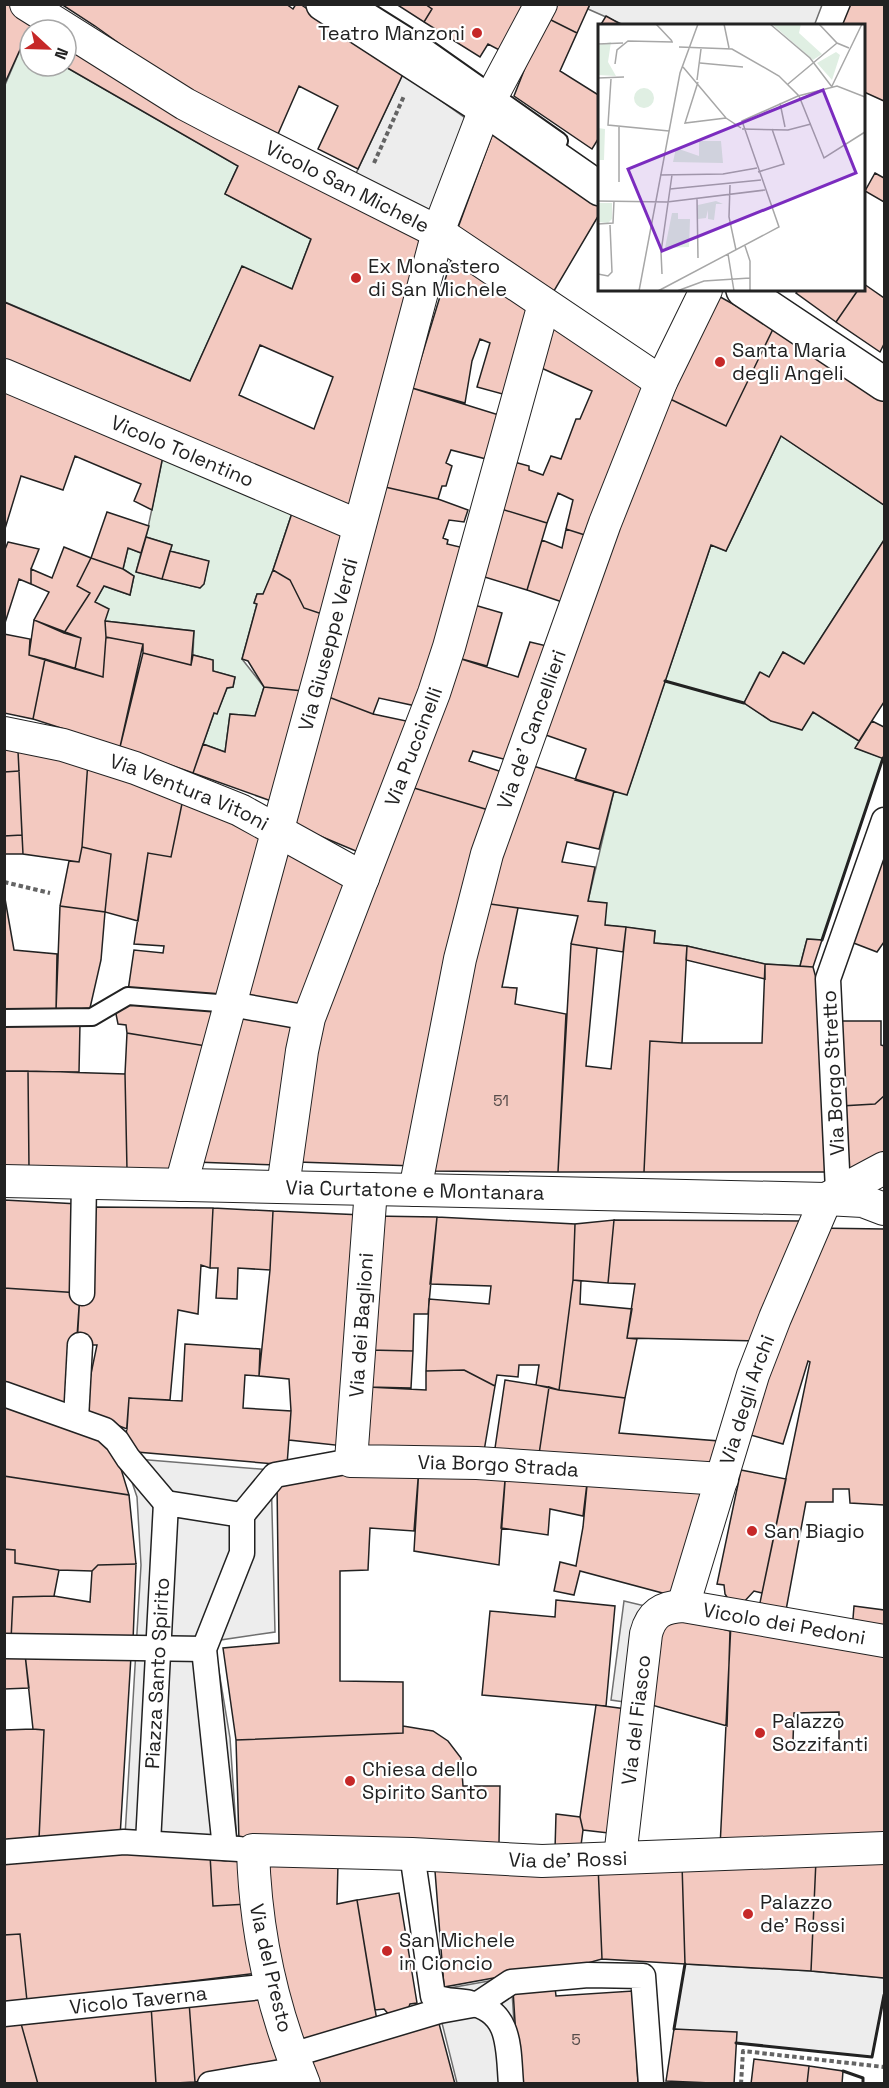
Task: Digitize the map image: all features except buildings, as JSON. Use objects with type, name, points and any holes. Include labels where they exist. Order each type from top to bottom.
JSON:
[{"type":"street","name":"Vicolo San Michele","points":[[26,4],[185,104],[438,232],[661,382]]},
{"type":"street","points":[[323,4],[416,65],[488,101],[598,187]]},
{"type":"street","name":"Via Giuseppe Verdi","points":[[181,1185],[438,232],[488,101],[541,4]]},
{"type":"street","name":"Via de' Cancellieri","points":[[415,1190],[460,959],[487,854],[605,523],[661,382],[706,291]]},
{"type":"street","points":[[745,291],[885,384]]},
{"type":"street","name":"Via Puccinelli","points":[[283,1187],[302,1051],[309,1018],[434,693],[449,647],[544,304]]},
{"type":"street","name":"Vicolo Tolentino","points":[[4,375],[359,526]]},
{"type":"street","name":"Via Ventura Vitoni","points":[[4,733],[63,745],[135,768],[240,810],[363,878]]},
{"type":"street","name":"Via Borgo Stretto","points":[[832,1195],[828,979],[885,820]]},
{"type":"street","points":[[231,1004],[309,1018]]},
{"type":"street","name":"Via Curtatone e Montanara","points":[[832,1195],[885,1168]]},
{"type":"street","name":"Via Curtatone e Montanara","points":[[4,1181],[415,1190],[832,1195],[863,1201],[885,1209]]},
{"type":"street","points":[[82,1293],[84,1183]]},
{"type":"street","name":"Via dei Baglioni","points":[[351,1461],[371,1189]]},
{"type":"street","name":"Via degli Archi","points":[[683,1606],[753,1375],[775,1318],[832,1195]]},
{"type":"street","points":[[76,1419],[80,1345]]},
{"type":"street","points":[[4,1394],[105,1430],[117,1441],[128,1458],[166,1503],[242,1515],[242,1553],[204,1649],[239,1849],[124,1842],[4,1852]]},
{"type":"street","name":"Via Borgo Strada","points":[[242,1515],[275,1475],[351,1461],[477,1463],[722,1479]]},
{"type":"street","name":"Piazza Santo Spirito","points":[[147,1844],[166,1503]]},
{"type":"street","name":"Via del Fiasco","points":[[620,1857],[646,1634],[654,1615],[672,1606],[683,1606]]},
{"type":"street","name":"Vicolo dei Pedoni","points":[[683,1606],[885,1641]]},
{"type":"street","points":[[4,1646],[204,1649]]},
{"type":"street","name":"Via de' Rossi","points":[[239,1849],[412,1854],[542,1861],[885,1848]]},
{"type":"street","name":"Via del Presto","points":[[239,1849],[255,1897],[271,1986],[298,2069]]},
{"type":"street","points":[[412,1854],[436,2004]]},
{"type":"street","points":[[478,2004],[512,1982],[588,1975],[643,1976],[651,2083]]},
{"type":"street","name":"Vicolo Taverna","points":[[4,2014],[271,1986]]},
{"type":"street","points":[[210,2084],[298,2069],[443,2001],[460,2000],[478,2004],[495,2014],[506,2031],[511,2084]]},
{"type":"lane","points":[[357,4],[424,46],[488,101],[574,151]]},
{"type":"lane","points":[[770,291],[885,370]]},
{"type":"lane","points":[[4,1018],[92,1017],[128,996],[231,1004]]},
{"type":"path","points":[[359,192],[416,65]]},
{"type":"path","points":[[4,882],[50,893]]},
{"type":"path","points":[[741,2084],[743,2050],[885,2067]]},
{"type":"green space","points":[[18,55],[18,78],[78,78],[78,74],[238,166],[225,194],[311,239],[292,289],[242,267],[190,381],[5,302],[5,85]]},
{"type":"green space","points":[[781,436],[884,505],[884,540],[804,664],[783,652],[769,677],[759,673],[744,703],[771,721],[813,712],[859,741],[856,748],[883,758],[822,940],[807,939],[800,966],[765,964],[687,946],[654,943],[655,931],[605,925],[588,901],[614,791],[627,794],[711,545],[726,551]]},
{"type":"green space","points":[[163,456],[293,510],[269,582],[263,594],[257,594],[254,603],[257,604],[242,659],[264,687],[255,716],[230,714],[225,752],[203,744],[214,713],[217,713],[227,688],[233,687],[235,677],[213,671],[213,660],[193,655],[194,631],[105,621],[95,602],[104,586],[130,595],[134,576],[123,569],[128,548],[141,553],[136,572],[200,588],[204,584],[208,561],[170,551],[172,545],[146,537]]},
{"type":"shaded area","points":[[590,4],[822,5],[815,24],[622,24],[588,9]]},
{"type":"shaded area","points":[[403,74],[468,120],[428,220],[352,182]]},
{"type":"shaded area","points":[[124,1458],[271,1470],[275,1632],[214,1641],[230,1738],[237,1842],[125,1836],[141,1565],[137,1497]]},
{"type":"shaded area","points":[[624,1601],[662,1610],[638,1704],[611,1700]]},
{"type":"shaded area","points":[[685,1964],[811,1971],[884,1978],[884,1995],[872,2057],[736,2043],[674,2029]]},
{"type":"shaded area","points":[[511,1977],[518,2083],[457,2083],[439,2011],[444,1989]]},
{"type":"wall","points":[[665,681],[744,703]]},
{"type":"wall","points":[[822,940],[883,758]]},
{"type":"wall","points":[[674,2029],[685,1964]]},
{"type":"wall","points":[[736,2043],[872,2057],[884,1995]]},
{"type":"wall","points":[[843,2071],[863,2078],[863,2084]]},
{"type":"place","name":"Teatro Manzoni","points":[[477,33]]},
{"type":"place","name":"Ex Monastero di San Michele","points":[[356,278]]},
{"type":"place","name":"Santa Maria degli Angeli","points":[[720,362]]},
{"type":"place","name":"San Biagio","points":[[752,1531]]},
{"type":"place","name":"Palazzo Sozzifanti","points":[[760,1733]]},
{"type":"place","name":"Chiesa dello Spirito Santo","points":[[350,1781]]},
{"type":"place","name":"Palazzo de' Rossi","points":[[748,1914]]},
{"type":"place","name":"San Michele in Cioncio","points":[[387,1951]]}]
